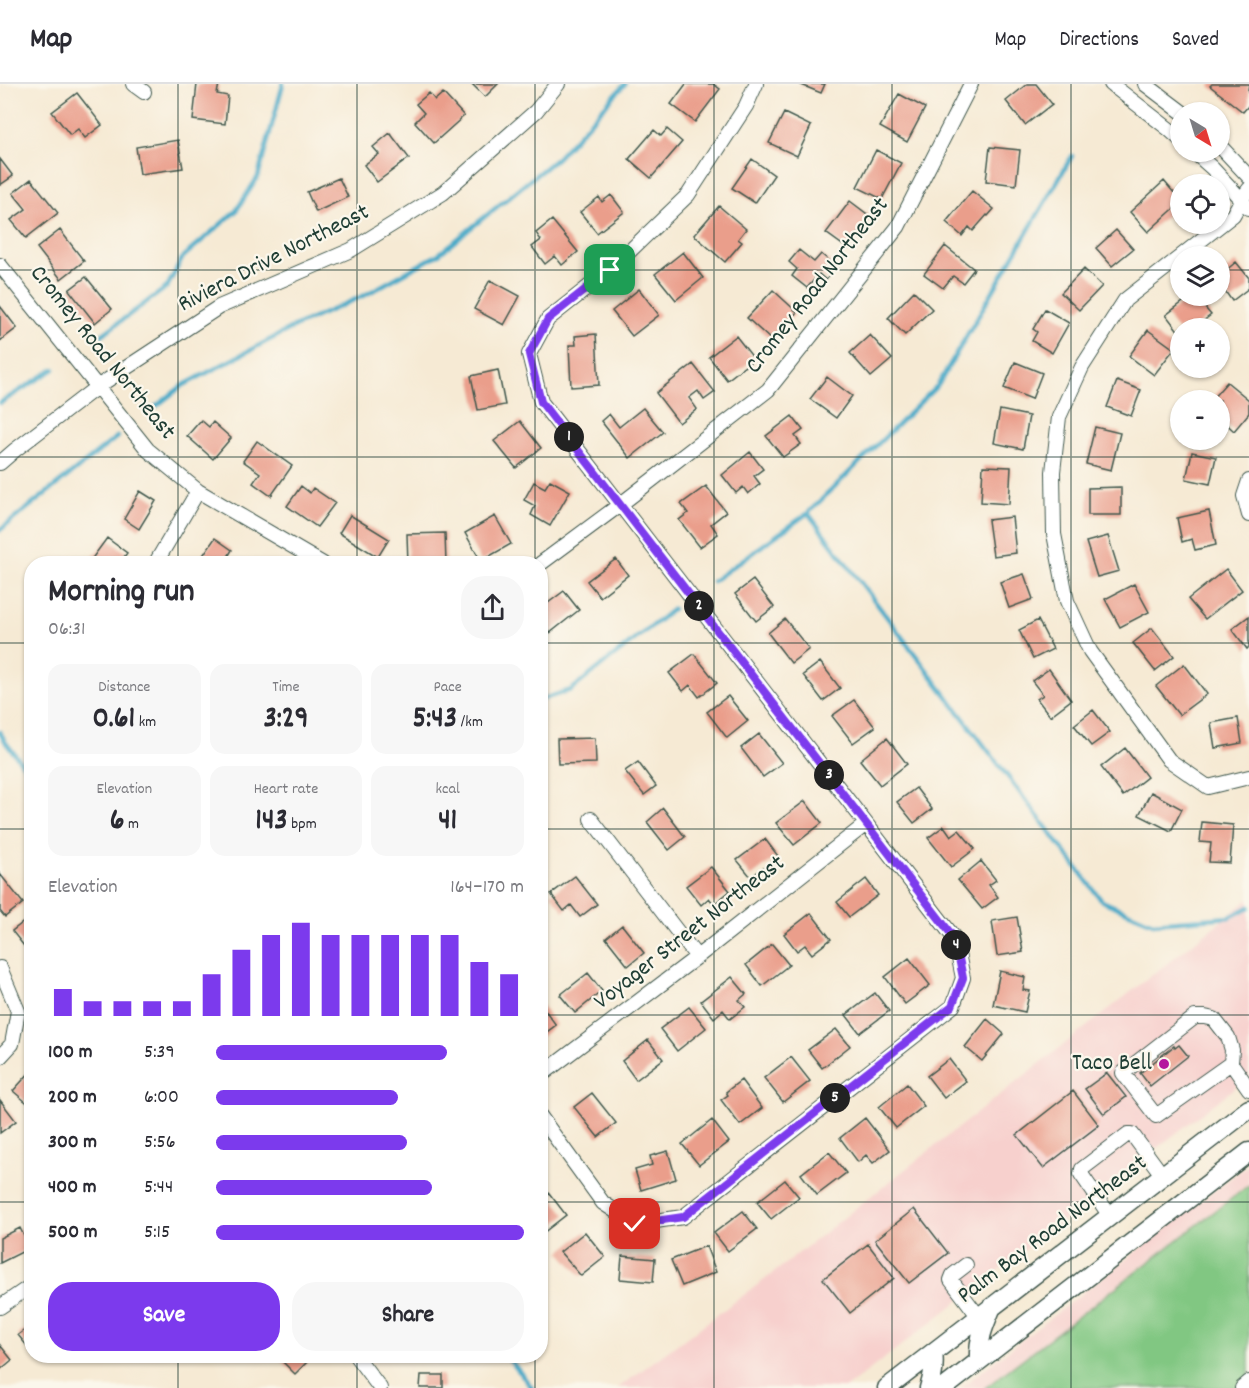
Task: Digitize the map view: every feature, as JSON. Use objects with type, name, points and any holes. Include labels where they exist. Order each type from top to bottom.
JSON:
[{"type":"main road","name":"Palm Bay Road Northeast","points":[[887,1388],[1249,1109]]},
{"type":"main road","points":[[944,1388],[1249,1152]]},
{"type":"main road","points":[[979,1361],[978,1345],[986,1312]]},
{"type":"main road","points":[[929,1388],[935,1361],[933,1353]]},
{"type":"street","name":"Riviera Drive Northeast","points":[[0,463],[97,387],[219,307],[351,250],[443,193],[536,111],[558,84]]},
{"type":"street","points":[[548,1127],[603,1203],[635,1224],[683,1217],[952,1006],[963,978],[955,939],[541,402],[529,354],[548,319],[610,270],[688,195],[746,106],[756,84]]},
{"type":"street","name":"Cromey Road Northeast","points":[[548,558],[768,390],[898,227],[971,84]]},
{"type":"street","points":[[1111,84],[1170,130]]},
{"type":"street","points":[[1145,84],[1170,103]]},
{"type":"street","points":[[1230,157],[1249,177]]},
{"type":"street","points":[[1195,246],[1233,215],[1247,198],[1206,162]]},
{"type":"street","name":"Cromey Road Northeast","points":[[0,264],[148,450],[198,491],[309,556]]},
{"type":"street","points":[[1170,265],[1125,300],[1082,367],[1059,417],[1053,472],[1054,534],[1067,601],[1090,651],[1169,760],[1208,787],[1249,777]]},
{"type":"street","points":[[1249,481],[1244,496],[1249,515]]},
{"type":"street","points":[[160,556],[198,491]]},
{"type":"street","points":[[591,819],[697,957]]},
{"type":"street","name":"Voyager Street Northeast","points":[[548,1070],[697,957],[866,824]]},
{"type":"street","points":[[0,968],[18,1011],[12,1044],[0,1057]]},
{"type":"street","points":[[1231,1063],[1156,1116],[1124,1073],[1195,1017],[1205,1017],[1214,1019],[1228,1037],[1232,1050],[1231,1063],[1249,1089]]},
{"type":"street","points":[[1110,1216],[1081,1174],[1082,1169],[1128,1134],[1132,1134],[1163,1176]]},
{"type":"street","points":[[966,1265],[953,1275],[951,1280],[986,1312]]},
{"type":"street","points":[[0,1307],[24,1290]]},
{"type":"street","points":[[361,1363],[380,1388]]},
{"type":"street","points":[[1242,1388],[1249,1382]]},
{"type":"shaded area","points":[[1249,899],[1249,1077],[846,1388],[618,1388],[771,1275]]},
{"type":"shaded area","points":[[1249,1164],[1249,1382],[1242,1388],[960,1388]]},
{"type":"green space","points":[[1249,1185],[1249,1378],[1236,1388],[985,1388]]},
{"type":"building","points":[[197,84],[219,84],[217,94],[228,96],[225,124],[193,120]]},
{"type":"building","points":[[472,84],[498,84],[485,97]]},
{"type":"building","points":[[686,84],[713,84],[720,89],[695,122],[671,104]]},
{"type":"building","points":[[799,84],[825,84],[821,93]]},
{"type":"building","points":[[1027,84],[1036,84],[1052,104],[1025,125],[1006,101]]},
{"type":"building","points":[[1212,84],[1249,84],[1249,105],[1243,112],[1210,86]]},
{"type":"building","points":[[77,93],[102,125],[85,138],[78,129],[70,135],[52,112]]},
{"type":"building","points":[[429,93],[435,100],[443,93],[464,116],[434,143],[415,122],[424,113],[416,104]]},
{"type":"building","points":[[899,94],[925,108],[907,142],[880,127]]},
{"type":"building","points":[[784,113],[811,126],[797,156],[769,143]]},
{"type":"building","points":[[667,129],[682,142],[651,178],[629,159],[654,130],[661,136]]},
{"type":"building","points":[[390,133],[409,158],[377,182],[364,165],[379,154],[373,147]]},
{"type":"building","points":[[178,140],[183,168],[140,174],[136,147]]},
{"type":"building","points":[[990,147],[1020,150],[1016,185],[986,181]]},
{"type":"building","points":[[876,150],[901,163],[882,199],[857,187]]},
{"type":"building","points":[[0,159],[13,176],[0,185]]},
{"type":"building","points":[[752,159],[774,175],[755,203],[732,188]]},
{"type":"building","points":[[339,178],[348,197],[316,212],[307,192]]},
{"type":"building","points":[[31,179],[58,213],[26,238],[11,220],[26,209],[13,193]]},
{"type":"building","points":[[1164,181],[1170,188],[1170,212],[1148,232],[1130,212]]},
{"type":"building","points":[[972,191],[994,209],[973,231],[969,227],[962,236],[946,222]]},
{"type":"building","points":[[611,195],[624,212],[597,233],[580,212],[599,197],[602,202]]},
{"type":"building","points":[[850,201],[871,217],[848,249],[826,233]]},
{"type":"building","points":[[719,206],[746,229],[738,239],[742,242],[725,262],[694,235]]},
{"type":"building","points":[[552,220],[578,252],[562,265],[555,256],[545,264],[532,247],[541,240],[536,233]]},
{"type":"building","points":[[60,230],[84,261],[61,279],[37,248]]},
{"type":"building","points":[[1116,230],[1133,249],[1112,266],[1096,248]]},
{"type":"building","points":[[945,246],[974,269],[963,283],[953,276],[943,288],[924,274]]},
{"type":"building","points":[[799,250],[814,262],[821,254],[837,267],[826,280],[819,274],[807,288],[792,276],[797,269],[789,262]]},
{"type":"building","points":[[683,252],[703,278],[676,300],[655,274]]},
{"type":"building","points":[[1236,262],[1249,278],[1249,288],[1232,301],[1230,298],[1230,267]]},
{"type":"building","points":[[1084,269],[1102,286],[1079,310],[1061,293]]},
{"type":"building","points":[[86,277],[112,309],[95,323],[69,290]]},
{"type":"building","points":[[490,280],[520,296],[504,325],[474,309]]},
{"type":"building","points":[[639,289],[659,315],[632,336],[612,311]]},
{"type":"building","points":[[773,290],[797,312],[771,340],[747,318]]},
{"type":"building","points":[[914,291],[932,309],[905,335],[888,318]]},
{"type":"building","points":[[0,306],[17,328],[0,341]]},
{"type":"building","points":[[1178,306],[1203,306],[1211,315],[1207,318],[1170,318],[1170,320],[1166,315]]},
{"type":"building","points":[[1045,309],[1069,323],[1052,353],[1032,341],[1037,332],[1033,329]]},
{"type":"building","points":[[1148,330],[1170,346],[1170,354],[1154,375],[1129,356]]},
{"type":"building","points":[[596,334],[599,385],[571,387],[569,345],[576,345],[575,336]]},
{"type":"building","points":[[870,335],[892,359],[871,377],[850,353]]},
{"type":"building","points":[[736,336],[754,359],[727,380],[709,357]]},
{"type":"building","points":[[1015,362],[1042,373],[1032,399],[1004,388]]},
{"type":"building","points":[[693,364],[715,392],[704,400],[698,391],[689,398],[697,409],[679,423],[656,393]]},
{"type":"building","points":[[498,370],[505,405],[478,410],[471,376]]},
{"type":"building","points":[[827,377],[852,396],[836,418],[810,399]]},
{"type":"building","points":[[1117,381],[1141,390],[1131,416],[1107,407]]},
{"type":"building","points":[[1227,382],[1249,400],[1249,413],[1234,431],[1230,427],[1230,390],[1220,390]]},
{"type":"building","points":[[643,408],[663,432],[630,458],[601,421],[609,414],[619,427]]},
{"type":"building","points":[[1000,410],[1029,416],[1023,449],[994,443]]},
{"type":"building","points":[[792,416],[803,430],[795,436],[801,444],[783,457],[766,436]]},
{"type":"building","points":[[201,420],[209,427],[213,422],[231,438],[213,459],[187,436]]},
{"type":"building","points":[[520,421],[541,448],[516,468],[494,441]]},
{"type":"building","points":[[1095,427],[1120,433],[1111,470],[1086,464]]},
{"type":"building","points":[[257,441],[292,466],[271,496],[253,483],[260,473],[243,461]]},
{"type":"building","points":[[750,452],[763,469],[754,476],[760,484],[748,494],[743,487],[736,493],[722,475]]},
{"type":"building","points":[[1192,452],[1216,457],[1210,484],[1186,479]]},
{"type":"building","points":[[983,466],[1011,467],[1009,504],[981,502]]},
{"type":"building","points":[[550,480],[570,491],[550,526],[531,515],[535,506],[524,500],[534,482],[545,488]]},
{"type":"building","points":[[301,486],[310,493],[313,488],[335,503],[317,527],[287,506]]},
{"type":"building","points":[[706,486],[726,512],[711,524],[718,534],[700,547],[679,520],[688,513],[681,504]]},
{"type":"building","points":[[1121,487],[1121,515],[1088,515],[1088,488]]},
{"type":"building","points":[[140,491],[156,501],[139,529],[124,519]]},
{"type":"building","points":[[1209,511],[1216,545],[1195,550],[1192,539],[1182,542],[1177,518]]},
{"type":"building","points":[[350,515],[389,539],[376,556],[339,533]]},
{"type":"building","points":[[495,516],[511,544],[490,556],[478,556],[465,533]]},
{"type":"building","points":[[1012,517],[1016,553],[993,556],[988,520]]},
{"type":"building","points":[[445,533],[446,556],[408,556],[407,534]]},
{"type":"building","points":[[1108,536],[1119,571],[1097,577],[1086,542]]},
{"type":"building","points":[[107,538],[127,553],[125,556],[94,556]]},
{"type":"building","points":[[215,538],[232,550],[228,556],[203,556]]},
{"type":"building","points":[[616,559],[628,575],[600,597],[587,581]]},
{"type":"building","points":[[1226,569],[1242,590],[1205,619],[1188,599]]},
{"type":"building","points":[[1024,574],[1033,599],[1009,608],[1000,582]]},
{"type":"building","points":[[753,580],[774,607],[756,621],[735,594]]},
{"type":"building","points":[[1134,584],[1149,612],[1120,627],[1105,599]]},
{"type":"building","points":[[564,591],[579,610],[550,633],[548,630],[548,603]]},
{"type":"building","points":[[1249,616],[1249,647],[1247,649],[1232,629]]},
{"type":"building","points":[[785,619],[809,649],[791,663],[768,633]]},
{"type":"building","points":[[1038,620],[1053,649],[1033,659],[1019,630]]},
{"type":"building","points":[[1152,628],[1174,656],[1155,671],[1133,643]]},
{"type":"building","points":[[694,654],[717,683],[699,697],[690,685],[683,691],[669,673]]},
{"type":"building","points":[[820,662],[840,688],[823,701],[803,675]]},
{"type":"building","points":[[1184,664],[1207,694],[1179,715],[1156,686]]},
{"type":"building","points":[[1049,669],[1071,700],[1050,716],[1037,699],[1043,695],[1032,681]]},
{"type":"building","points":[[728,696],[748,721],[727,738],[707,712]]},
{"type":"building","points":[[854,700],[875,727],[853,743],[832,716]]},
{"type":"building","points":[[1093,710],[1110,732],[1091,746],[1074,725]]},
{"type":"building","points":[[1238,718],[1242,743],[1215,748],[1211,723]]},
{"type":"building","points":[[759,734],[782,763],[763,777],[741,748]]},
{"type":"building","points":[[595,738],[596,763],[558,764],[557,739]]},
{"type":"building","points":[[887,738],[907,764],[880,785],[860,760]]},
{"type":"building","points":[[1125,748],[1147,777],[1123,796],[1101,767]]},
{"type":"building","points":[[638,762],[656,786],[644,795],[625,771]]},
{"type":"building","points":[[916,788],[932,809],[914,823],[897,802]]},
{"type":"building","points":[[1151,792],[1182,809],[1171,831],[1139,815]]},
{"type":"building","points":[[805,801],[822,823],[794,845],[776,823]]},
{"type":"building","points":[[663,808],[685,837],[669,850],[647,822]]},
{"type":"building","points":[[1202,822],[1233,825],[1230,863],[1209,862],[1211,843],[1200,842]]},
{"type":"building","points":[[944,826],[951,836],[959,830],[975,849],[951,867],[928,838]]},
{"type":"building","points":[[765,839],[778,856],[751,877],[737,860]]},
{"type":"building","points":[[981,861],[996,880],[989,885],[998,897],[982,909],[958,880]]},
{"type":"building","points":[[711,867],[730,891],[714,904],[709,898],[701,905],[686,886]]},
{"type":"building","points":[[0,874],[23,903],[5,917],[0,911]]},
{"type":"building","points":[[575,876],[597,904],[580,917],[571,905],[564,911],[551,894]]},
{"type":"building","points":[[866,879],[878,895],[849,917],[837,902]]},
{"type":"building","points":[[811,913],[831,939],[812,954],[805,945],[797,951],[784,934]]},
{"type":"building","points":[[1017,917],[1023,952],[997,956],[992,921]]},
{"type":"building","points":[[24,922],[24,946],[12,931]]},
{"type":"building","points":[[622,925],[644,953],[628,966],[606,938]]},
{"type":"building","points":[[772,944],[789,965],[762,986],[746,965]]},
{"type":"building","points":[[909,958],[930,985],[905,1004],[885,977]]},
{"type":"building","points":[[1000,971],[1025,977],[1023,990],[1030,991],[1025,1012],[993,1005]]},
{"type":"building","points":[[588,973],[602,991],[575,1013],[560,995]]},
{"type":"building","points":[[732,977],[746,994],[739,1000],[745,1007],[730,1019],[723,1010],[714,1018],[701,1001]]},
{"type":"building","points":[[875,993],[889,1011],[860,1033],[846,1015]]},
{"type":"building","points":[[689,1007],[706,1028],[677,1051],[660,1029]]},
{"type":"building","points":[[548,1014],[556,1025],[548,1031]]},
{"type":"building","points":[[987,1019],[1004,1034],[982,1061],[965,1047]]},
{"type":"building","points":[[836,1029],[850,1046],[822,1068],[808,1050]]},
{"type":"building","points":[[648,1040],[663,1059],[636,1080],[622,1061]]},
{"type":"building","name":"Taco Bell","points":[[1179,1045],[1188,1056],[1150,1086],[1140,1073],[1174,1046],[1175,1048]]},
{"type":"building","points":[[791,1057],[810,1081],[783,1102],[764,1078]]},
{"type":"building","points":[[949,1059],[966,1081],[944,1098],[927,1076]]},
{"type":"building","points":[[1107,1073],[1126,1097],[1104,1114],[1085,1089]]},
{"type":"building","points":[[24,1079],[24,1100],[13,1091]]},
{"type":"building","points":[[741,1080],[762,1108],[740,1125],[721,1100],[728,1095],[726,1092]]},
{"type":"building","points":[[907,1084],[924,1106],[896,1128],[879,1107]]},
{"type":"building","points":[[1073,1091],[1099,1125],[1043,1168],[1017,1135]]},
{"type":"building","points":[[592,1093],[616,1123],[598,1137],[574,1107]]},
{"type":"building","points":[[0,1100],[16,1121],[0,1133]]},
{"type":"building","points":[[865,1118],[890,1150],[873,1163],[866,1155],[858,1162],[840,1138]]},
{"type":"building","points":[[712,1120],[729,1142],[699,1165],[682,1144]]},
{"type":"building","points":[[668,1151],[676,1179],[641,1190],[635,1170],[652,1165],[650,1156]]},
{"type":"building","points":[[829,1152],[846,1173],[817,1195],[801,1174]]},
{"type":"building","points":[[785,1180],[799,1197],[771,1219],[757,1202]]},
{"type":"building","points":[[548,1194],[566,1215],[548,1229]]},
{"type":"building","points":[[914,1209],[948,1253],[909,1283],[875,1240]]},
{"type":"building","points":[[743,1211],[757,1229],[728,1251],[714,1233]]},
{"type":"building","points":[[20,1228],[24,1236],[24,1251],[0,1263],[0,1238]]},
{"type":"building","points":[[585,1232],[605,1257],[581,1276],[560,1252]]},
{"type":"building","points":[[868,1244],[894,1278],[850,1313],[823,1279]]},
{"type":"building","points":[[706,1246],[716,1272],[682,1286],[671,1260]]},
{"type":"building","points":[[622,1256],[655,1259],[653,1282],[620,1279]]},
{"type":"building","points":[[24,1331],[24,1342],[18,1335]]},
{"type":"building","points":[[0,1345],[12,1360],[0,1370]]},
{"type":"building","points":[[284,1363],[306,1363],[295,1374]]},
{"type":"building","points":[[421,1375],[443,1375],[443,1388],[420,1388]]},
{"type":"waterway","points":[[99,337],[167,287],[183,257],[236,211],[258,177],[283,84]]},
{"type":"waterway","points":[[150,411],[182,386],[296,326],[365,295],[439,254],[557,158],[625,84]]},
{"type":"waterway","points":[[713,581],[808,513],[938,385],[1072,156]]},
{"type":"waterway","points":[[0,403],[54,369]]},
{"type":"waterway","points":[[0,530],[117,437]]},
{"type":"waterway","points":[[808,513],[1102,901],[1153,923],[1230,917],[1249,907]]},
{"type":"waterway","points":[[548,697],[571,690],[673,609]]},
{"type":"waterway","points":[[0,732],[24,766]]},
{"type":"waterway","points":[[512,1363],[532,1388]]},
{"type":"place","name":"Taco Bell","points":[[1164,1064]]},
{"type":"route","points":[[610,270],[548,319],[529,354],[541,402],[955,939],[963,978],[952,1006],[683,1217],[635,1224]]}]
